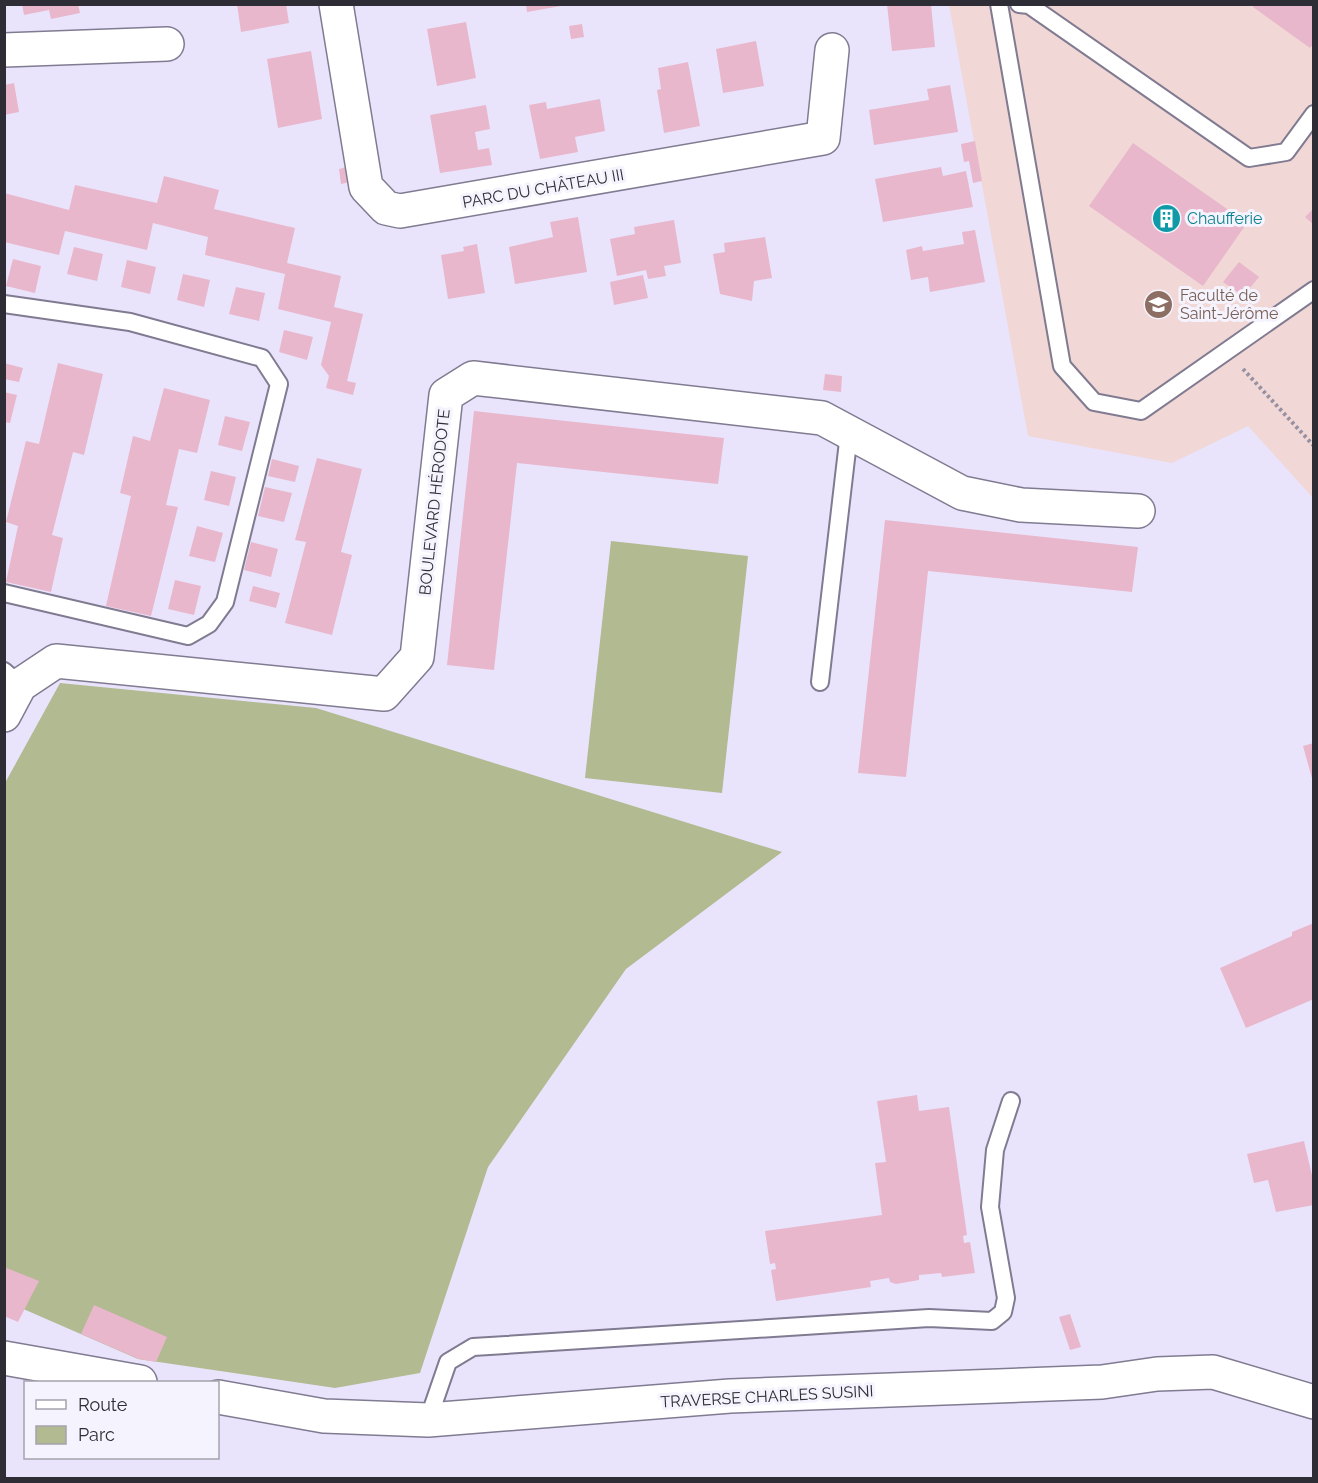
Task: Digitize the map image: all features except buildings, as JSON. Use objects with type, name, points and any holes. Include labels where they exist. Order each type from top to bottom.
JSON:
[{"type":"street","name":"PARC DU CHÂTEAU III","points":[[336,4],[366,187],[386,208],[400,211],[823,138],[832,50]]},
{"type":"street","points":[[4,50],[167,44]]},
{"type":"street","name":"BOULEVARD HÉRODOTE","points":[[4,715],[12,678],[56,661],[384,694],[417,657],[446,395],[473,378],[822,418],[962,493],[1022,505],[1138,512]]},
{"type":"street","points":[[4,1358],[129,1381]]},
{"type":"street","name":"TRAVERSE CHARLES SUSINI","points":[[219,1397],[324,1416],[428,1420],[730,1396],[1102,1382],[1182,1372],[1213,1372],[1314,1402]]},
{"type":"lane","points":[[999,4],[1062,366],[1094,402],[1141,411],[1314,290]]},
{"type":"lane","points":[[1019,4],[1029,5],[1249,158],[1286,152],[1314,114]]},
{"type":"lane","points":[[4,304],[130,322],[262,358],[279,384],[225,602],[209,624],[188,636],[4,592]]},
{"type":"lane","points":[[820,682],[849,433]]},
{"type":"lane","points":[[428,1420],[447,1362],[473,1347],[929,1318],[992,1321],[1003,1312],[1006,1298],[990,1207],[995,1150],[1011,1101]]},
{"type":"path","points":[[1227,351],[1314,446]]},
{"type":"shaded area","name":"Faculté de Saint-Jérôme","points":[[949,5],[1313,5],[1313,498],[1248,426],[1172,463],[1028,436]]},
{"type":"green space","points":[[611,541],[748,556],[722,793],[585,778]]},
{"type":"green space","points":[[60,683],[316,708],[782,852],[626,969],[488,1167],[420,1373],[335,1388],[138,1359],[5,1301],[5,783]]},
{"type":"place","name":"Chaufferie","points":[[1166,218]]},
{"type":"place","name":"Faculté de Saint-Jérôme","points":[[1159,304]]}]
